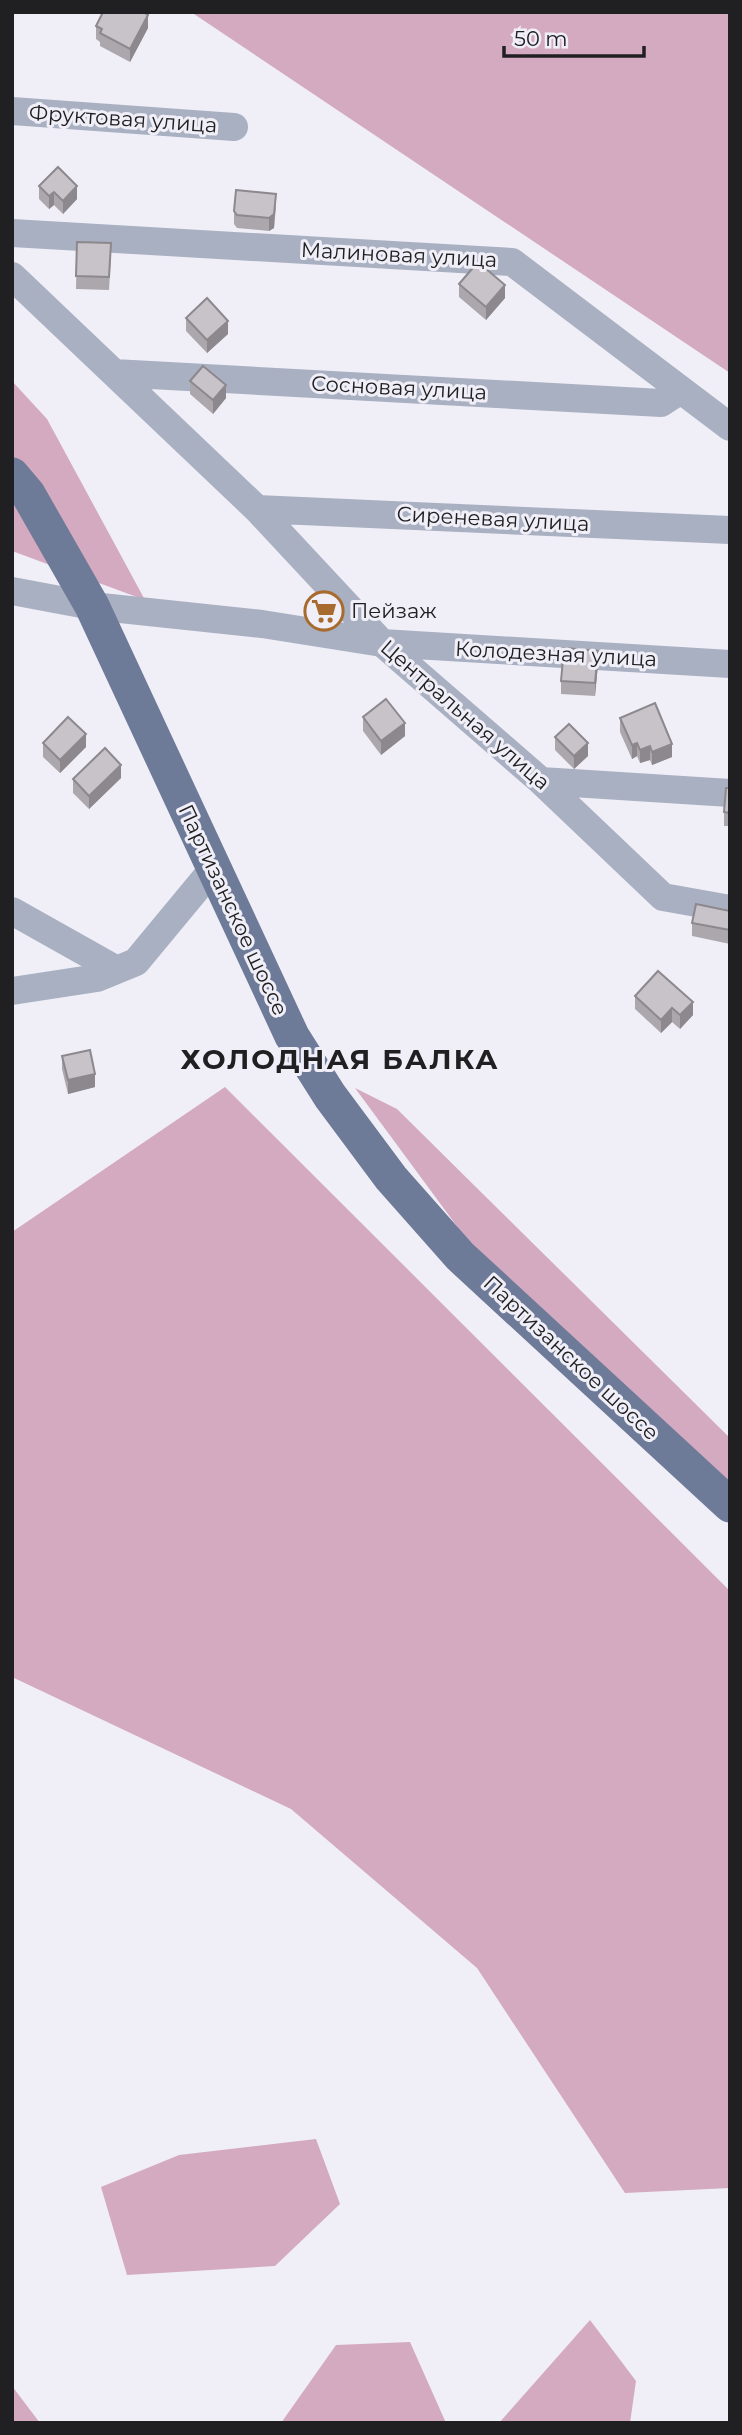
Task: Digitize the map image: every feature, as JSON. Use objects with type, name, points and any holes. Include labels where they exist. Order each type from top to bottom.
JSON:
[{"type":"main road","name":"Партизанское шоссе","points":[[12,475],[34,504],[92,606],[292,1036],[330,1096],[391,1178],[460,1256],[730,1504]]},
{"type":"street","name":"Фруктовая улица","points":[[12,111],[234,127]]},
{"type":"street","name":"Малиновая улица","points":[[12,233],[512,262],[730,427]]},
{"type":"street","name":"Центральная улица","points":[[12,276],[257,509],[382,643],[541,781],[663,897],[730,909]]},
{"type":"street","name":"Сосновая улица","points":[[114,373],[661,403],[681,390]]},
{"type":"street","name":"Сиреневая улица","points":[[257,509],[730,530]]},
{"type":"street","name":"Колодезная улица","points":[[12,591],[92,606],[262,624],[382,643],[730,664]]},
{"type":"street","points":[[541,781],[730,793]]},
{"type":"street","points":[[12,991],[97,978],[136,962],[213,869]]},
{"type":"street","points":[[12,911],[117,970]]},
{"type":"shaded area","points":[[191,12],[730,12],[730,373]]},
{"type":"shaded area","points":[[12,381],[47,419],[145,600],[12,551]]},
{"type":"shaded area","points":[[225,1087],[730,1591],[730,2188],[625,2193],[477,1968],[291,1809],[12,1677],[12,1232]]},
{"type":"shaded area","points":[[355,1088],[397,1109],[730,1438],[730,1492],[487,1267]]},
{"type":"shaded area","points":[[316,2139],[340,2204],[275,2266],[127,2275],[101,2187],[179,2155]]},
{"type":"shaded area","points":[[590,2320],[636,2381],[630,2423],[499,2423]]},
{"type":"shaded area","points":[[410,2342],[446,2423],[281,2423],[336,2345]]},
{"type":"shaded area","points":[[12,2386],[40,2423],[12,2423]]},
{"type":"building","points":[[103,12],[143,12],[148,15],[130,49],[100,33],[102,29],[96,26]]},
{"type":"building","points":[[58,167],[77,186],[63,201],[54,192],[49,196],[39,186]]},
{"type":"building","points":[[236,190],[276,194],[274,214],[269,218],[237,215],[234,211]]},
{"type":"building","points":[[77,242],[111,243],[109,277],[76,276]]},
{"type":"building","points":[[478,262],[505,285],[486,307],[459,284]]},
{"type":"building","points":[[207,298],[228,321],[207,340],[186,318]]},
{"type":"building","points":[[203,366],[226,385],[213,400],[190,381]]},
{"type":"building","points":[[564,648],[598,651],[595,683],[561,681]]},
{"type":"building","points":[[386,699],[405,723],[381,741],[363,717]]},
{"type":"building","points":[[655,703],[672,744],[652,752],[650,746],[640,750],[637,743],[632,745],[620,718]]},
{"type":"building","points":[[68,717],[86,734],[60,760],[43,743]]},
{"type":"building","points":[[569,724],[588,743],[574,756],[555,737]]},
{"type":"building","points":[[105,748],[121,765],[89,796],[73,779]]},
{"type":"building","points":[[726,788],[730,788],[730,813],[724,812]]},
{"type":"building","points":[[696,904],[730,911],[730,930],[692,923]]},
{"type":"building","points":[[658,971],[693,1002],[680,1015],[672,1008],[661,1020],[635,996]]},
{"type":"building","points":[[90,1050],[95,1074],[68,1080],[62,1056]]},
{"type":"place","name":"Пейзаж","points":[[324,611]]},
{"type":"district","name":"ХОЛОДНАЯ БАЛКА","points":[[340,1059]]}]
